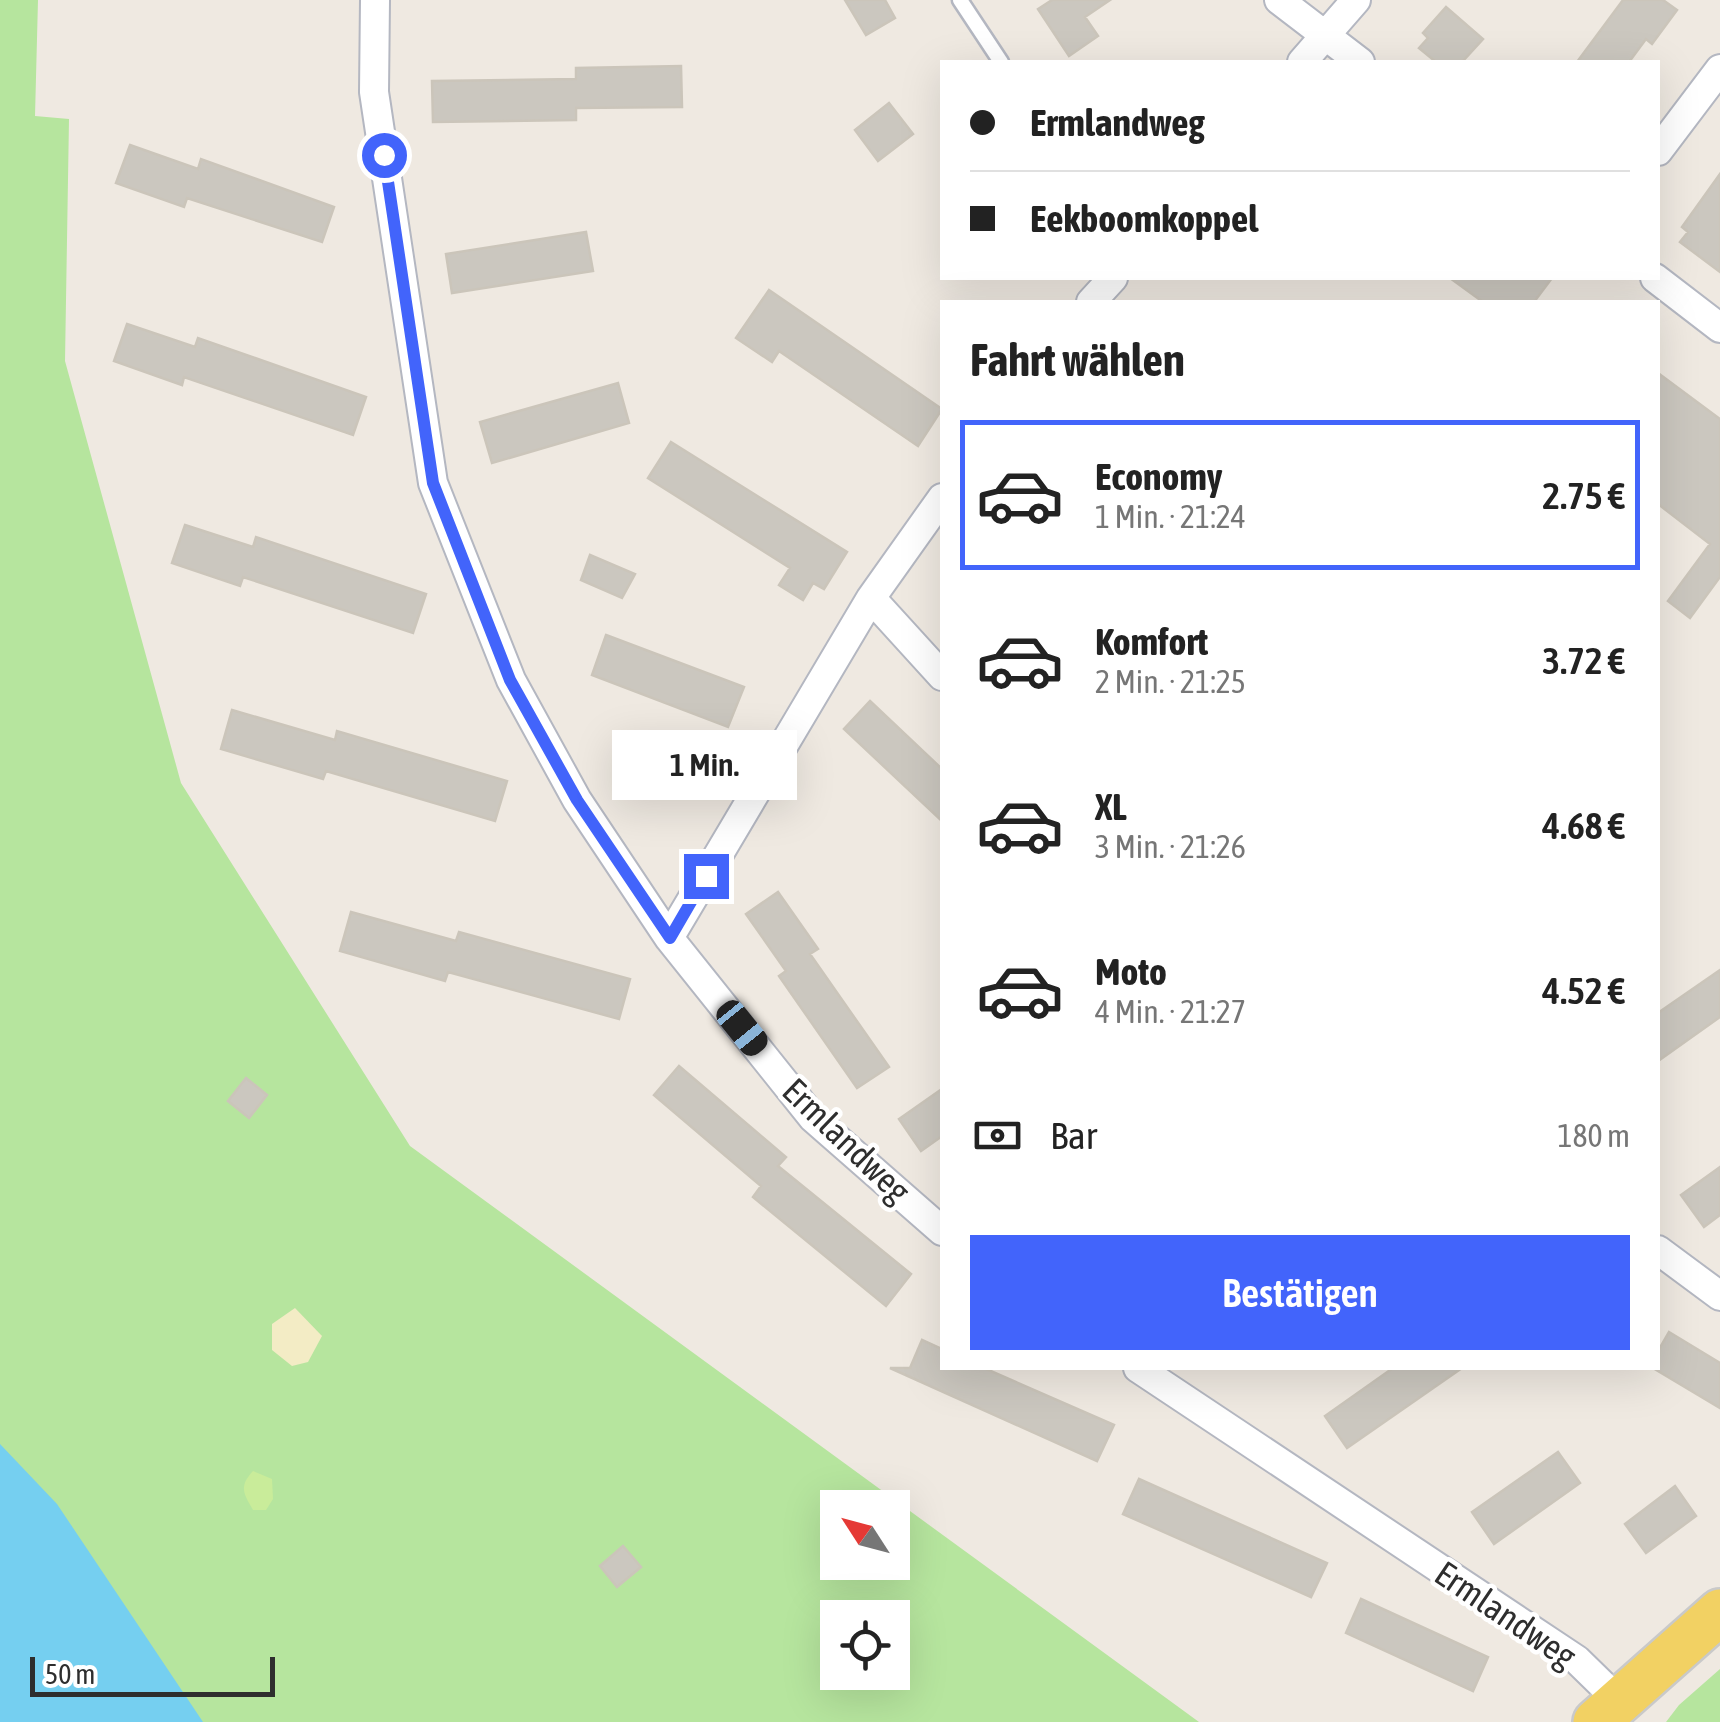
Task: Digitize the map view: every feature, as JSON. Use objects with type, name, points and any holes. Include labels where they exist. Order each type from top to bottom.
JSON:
[{"type":"main road","points":[[1607,1711],[1720,1612]]},
{"type":"street","name":"Ermlandweg","points":[[375,0],[374,92],[433,483],[510,680],[577,800],[670,938],[814,1118],[940,1229]]},
{"type":"street","points":[[1279,0],[1357,60]]},
{"type":"street","points":[[1304,60],[1356,0]]},
{"type":"street","points":[[1660,149],[1720,69]]},
{"type":"street","points":[[1093,300],[1110,280]]},
{"type":"street","points":[[1658,280],[1720,328]]},
{"type":"street","points":[[670,938],[871,598],[940,501]]},
{"type":"street","points":[[871,598],[940,674]]},
{"type":"street","points":[[1660,1251],[1720,1296]]},
{"type":"street","name":"Ermlandweg","points":[[1141,1370],[1577,1660],[1607,1711]]},
{"type":"lane","points":[[960,0],[1000,60]]},
{"type":"green space","points":[[0,0],[38,0],[35,116],[69,119],[65,361],[181,783],[410,1146],[881,1490],[820,1490],[820,1580],[910,1580],[910,1511],[1199,1722],[0,1722]]},
{"type":"green space","points":[[253,1471],[272,1479],[273,1499],[266,1510],[253,1510],[245,1494],[244,1485]]},
{"type":"green space","points":[[1720,1669],[1720,1722],[1666,1722],[1679,1705]]},
{"type":"sand","points":[[295,1308],[322,1336],[308,1362],[292,1366],[272,1350],[272,1324]]},
{"type":"water","points":[[0,1444],[57,1504],[203,1722],[0,1722]]},
{"type":"building","points":[[845,0],[885,0],[895,18],[866,35]]},
{"type":"building","points":[[1052,0],[1110,0],[1085,17],[1098,36],[1069,56],[1038,9]]},
{"type":"building","points":[[1623,0],[1663,0],[1677,10],[1652,44],[1646,39],[1630,60],[1578,60]]},
{"type":"building","points":[[1446,7],[1483,39],[1464,60],[1434,60],[1419,48],[1428,38],[1423,33]]},
{"type":"building","points":[[681,66],[682,107],[576,108],[576,120],[433,122],[432,81],[576,79],[576,68]]},
{"type":"building","points":[[889,103],[913,134],[878,161],[855,130]]},
{"type":"building","points":[[130,145],[198,169],[201,159],[334,207],[322,242],[187,198],[184,207],[116,183]]},
{"type":"building","points":[[1720,174],[1720,272],[1680,242],[1688,232],[1682,227]]},
{"type":"building","points":[[586,232],[593,271],[452,293],[446,254]]},
{"type":"building","points":[[1453,280],[1550,280],[1536,300],[1480,300]]},
{"type":"building","points":[[769,290],[940,408],[940,412],[918,446],[779,351],[772,362],[736,338]]},
{"type":"building","points":[[127,324],[195,347],[198,338],[366,397],[353,435],[184,377],[182,385],[114,361]]},
{"type":"building","points":[[1660,374],[1720,419],[1720,577],[1690,618],[1668,601],[1710,544],[1660,506]]},
{"type":"building","points":[[618,383],[629,423],[492,463],[480,422]]},
{"type":"building","points":[[671,442],[847,552],[824,589],[813,583],[803,600],[779,585],[790,568],[648,478]]},
{"type":"building","points":[[185,525],[253,547],[256,537],[426,594],[413,633],[243,577],[240,586],[172,563]]},
{"type":"building","points":[[590,555],[635,574],[622,598],[581,580]]},
{"type":"building","points":[[606,635],[744,687],[728,727],[592,675]]},
{"type":"building","points":[[870,701],[940,767],[940,819],[844,729]]},
{"type":"building","points":[[232,710],[335,740],[337,731],[507,781],[495,821],[326,771],[323,779],[221,749]]},
{"type":"building","points":[[778,892],[818,949],[810,954],[889,1067],[857,1088],[779,976],[786,971],[746,914]]},
{"type":"building","points":[[351,912],[456,941],[459,932],[630,979],[619,1019],[448,972],[445,981],[340,951]]},
{"type":"building","points":[[1720,970],[1720,1017],[1660,1060],[1660,1012]]},
{"type":"building","points":[[679,1066],[786,1157],[778,1166],[911,1274],[886,1306],[753,1197],[761,1186],[654,1095]]},
{"type":"building","points":[[246,1078],[267,1095],[249,1118],[228,1101]]},
{"type":"building","points":[[940,1090],[940,1137],[921,1151],[899,1119]]},
{"type":"building","points":[[1720,1167],[1720,1215],[1704,1227],[1681,1195]]},
{"type":"building","points":[[1669,1332],[1720,1363],[1720,1408],[1656,1370],[1660,1370],[1660,1348]]},
{"type":"building","points":[[922,1340],[940,1348],[940,1370],[989,1370],[1114,1425],[1097,1461],[890,1368],[910,1368]]},
{"type":"building","points":[[1390,1370],[1459,1370],[1347,1448],[1325,1416]]},
{"type":"building","points":[[1558,1452],[1580,1483],[1494,1544],[1472,1512]]},
{"type":"building","points":[[1139,1479],[1327,1563],[1311,1597],[1123,1514]]},
{"type":"building","points":[[1675,1486],[1696,1516],[1646,1553],[1625,1524]]},
{"type":"building","points":[[623,1546],[641,1567],[617,1587],[600,1566]]},
{"type":"building","points":[[1361,1599],[1488,1657],[1473,1691],[1346,1633]]},
{"type":"route","points":[[384,155],[433,483],[481,597],[510,680],[577,800],[670,938],[706,876]]}]
